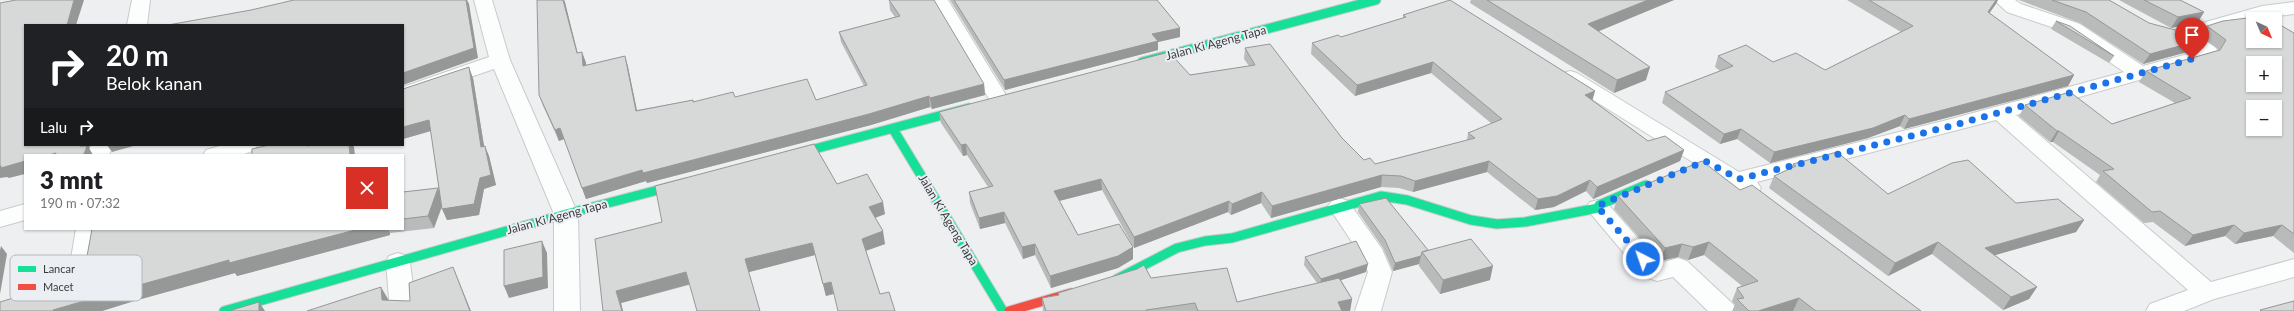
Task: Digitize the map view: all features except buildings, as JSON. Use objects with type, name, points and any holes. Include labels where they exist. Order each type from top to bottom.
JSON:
[{"type":"street","points":[[137,24],[141,0]]},
{"type":"street","points":[[482,0],[499,55],[566,214],[567,311]]},
{"type":"street","points":[[939,0],[999,100]]},
{"type":"street","name":"Jalan Ki Ageng Tapa","points":[[1130,65],[1376,0]]},
{"type":"street","points":[[2003,0],[2014,8],[2073,28],[2138,73]]},
{"type":"street","points":[[1739,179],[2000,112],[2206,55],[2208,51],[2173,35],[2262,12],[2294,8]]},
{"type":"street","points":[[404,94],[499,55]]},
{"type":"street","points":[[1556,68],[1698,164],[1739,179],[1764,198]]},
{"type":"street","points":[[777,159],[976,106]]},
{"type":"street","points":[[2000,112],[2208,292]]},
{"type":"street","name":"Jalan Ki Ageng Tapa","points":[[893,128],[1002,311]]},
{"type":"street","points":[[217,154],[245,146]]},
{"type":"street","name":"Jalan Ki Ageng Tapa","points":[[224,311],[566,214],[694,181]]},
{"type":"street","points":[[1105,282],[1128,275],[1160,255],[1212,239],[1232,238],[1340,206],[1391,195],[1469,219],[1503,223],[1548,218],[1598,208],[1599,205],[1656,182]]},
{"type":"street","points":[[1340,206],[1373,255],[1380,272],[1368,311]]},
{"type":"street","points":[[1598,208],[1652,270],[1656,272],[1677,267],[1724,311]]},
{"type":"street","points":[[0,219],[24,212]]},
{"type":"street","points":[[84,255],[88,230]]},
{"type":"street","points":[[398,262],[403,311]]},
{"type":"street","points":[[2159,311],[2208,292],[2294,268]]},
{"type":"street","points":[[1009,311],[1083,290]]},
{"type":"street","points":[[75,311],[77,301]]},
{"type":"traffic: fast","points":[[1142,62],[1376,0]]},
{"type":"traffic: fast","points":[[788,156],[969,108]]},
{"type":"traffic: fast","points":[[893,129],[1003,311]]},
{"type":"traffic: fast","points":[[224,311],[566,214],[685,183]]},
{"type":"traffic: fast","points":[[1117,279],[1155,258],[1177,248],[1205,241],[1232,238],[1381,196],[1407,200],[1458,217],[1484,223],[1511,224],[1541,220],[1598,208],[1599,205],[1646,185]]},
{"type":"traffic: jam","points":[[1009,311],[1071,293]]},
{"type":"route","points":[[1643,259],[1597,206],[1705,161],[1739,179],[1951,126],[2192,59]]}]
